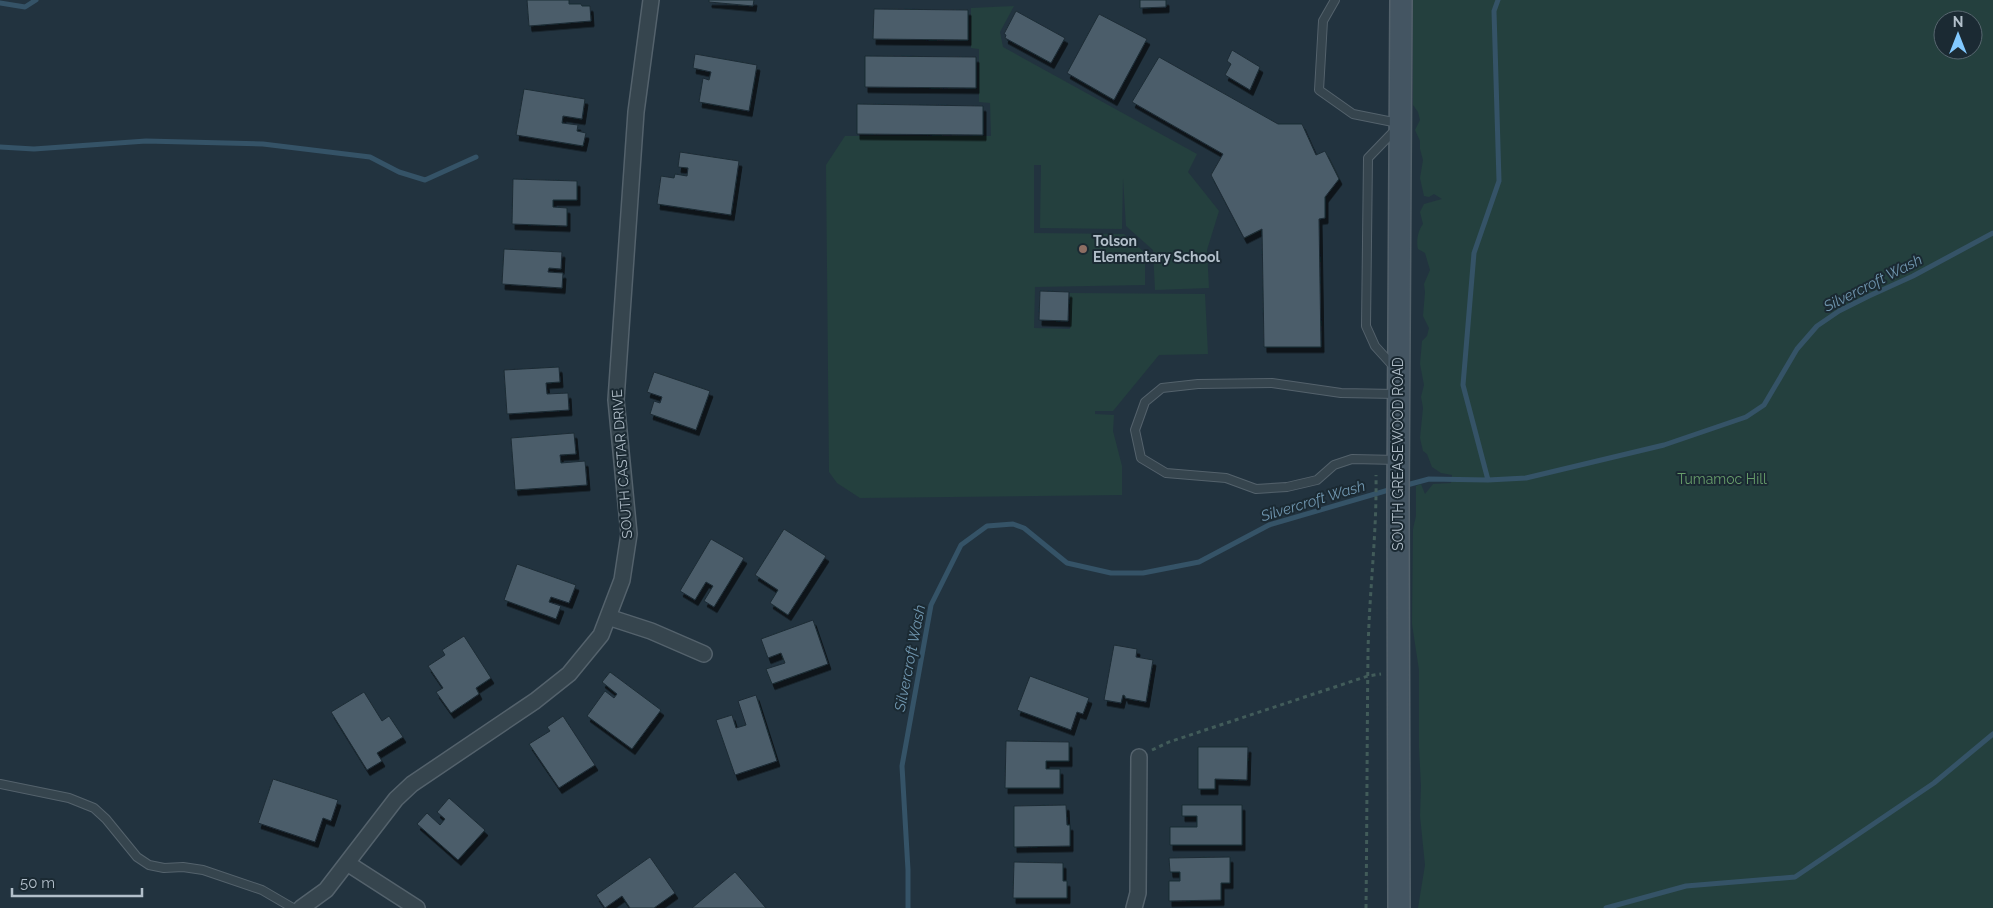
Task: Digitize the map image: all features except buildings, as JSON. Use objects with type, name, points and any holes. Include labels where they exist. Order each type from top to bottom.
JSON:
[{"type":"main road","name":"SOUTH GREASEWOOD ROAD","points":[[1398,908],[1398,371],[1401,0]]},
{"type":"street","name":"SOUTH CASTAR DRIVE","points":[[301,908],[326,890],[396,799],[412,784],[535,701],[569,674],[601,634],[608,617],[622,580],[629,534],[616,400],[636,112],[651,0]]},
{"type":"street","points":[[608,617],[651,630],[704,654]]},
{"type":"street","points":[[1134,908],[1138,893],[1139,757]]},
{"type":"street","points":[[347,863],[417,908]]},
{"type":"lane","points":[[1335,0],[1323,21],[1319,90],[1353,114],[1401,124]]},
{"type":"lane","points":[[1398,371],[1376,346],[1366,326],[1366,316],[1368,158],[1401,124]]},
{"type":"lane","points":[[1398,394],[1341,393],[1272,383],[1198,384],[1162,388],[1145,402],[1135,430],[1141,458],[1166,473],[1226,478],[1256,489],[1286,487],[1317,480],[1334,465],[1352,459],[1398,460]]},
{"type":"lane","points":[[0,784],[69,798],[94,808],[106,819],[137,856],[149,865],[164,868],[183,867],[202,870],[262,890],[293,908]]},
{"type":"path","points":[[1366,908],[1368,676],[1371,574],[1377,517],[1376,475]]},
{"type":"path","points":[[1139,757],[1169,742],[1368,676],[1399,671]]},
{"type":"green space","name":"Tumamoc Hill","points":[[1413,0],[1993,0],[1993,908],[1418,908],[1425,865],[1420,816],[1419,670],[1412,624],[1413,529],[1416,516],[1416,486],[1421,484],[1425,494],[1433,484],[1451,483],[1452,475],[1441,473],[1432,467],[1427,454],[1423,451],[1420,438],[1423,408],[1421,397],[1424,385],[1420,364],[1422,341],[1427,336],[1429,328],[1423,316],[1424,284],[1430,270],[1425,253],[1418,249],[1417,240],[1423,224],[1420,212],[1424,204],[1442,199],[1434,194],[1429,197],[1424,196],[1420,178],[1423,160],[1420,141],[1415,130],[1420,120],[1418,112],[1413,105]]},
{"type":"green space","points":[[1014,6],[1000,32],[1003,47],[1197,154],[1188,172],[1219,211],[1207,250],[1209,288],[1155,290],[1153,250],[1126,226],[1123,178],[1122,229],[1040,228],[1041,165],[1034,165],[1034,233],[1124,234],[1145,253],[1145,285],[1035,287],[1034,328],[1070,329],[1070,293],[1205,294],[1208,354],[1159,355],[1113,411],[1095,411],[1095,414],[1114,415],[1113,431],[1122,466],[1122,495],[860,498],[837,483],[829,472],[826,165],[845,136],[991,136],[990,103],[979,102],[979,49],[971,48],[971,8]]},
{"type":"waterway","points":[[0,3],[25,7],[36,0]]},
{"type":"waterway","points":[[1488,480],[1463,385],[1474,253],[1499,181],[1494,11],[1498,0]]},
{"type":"waterway","points":[[0,147],[34,149],[146,141],[263,144],[370,157],[399,172],[425,180],[476,157]]},
{"type":"waterway","name":"Silvercroft Wash","points":[[1403,486],[1429,479],[1488,480],[1526,478],[1664,445],[1746,417],[1764,405],[1797,349],[1817,326],[1839,311],[1913,276],[1993,233]]},
{"type":"waterway","name":"Silvercroft Wash","points":[[908,908],[908,870],[902,766],[931,605],[961,545],[987,526],[1013,524],[1024,528],[1067,563],[1111,573],[1143,573],[1199,562],[1269,525],[1392,489]]},
{"type":"waterway","points":[[1606,908],[1686,886],[1795,877],[1934,783],[1993,734]]},
{"type":"place","name":"Tolson Elementary School","points":[[1083,249]]}]
